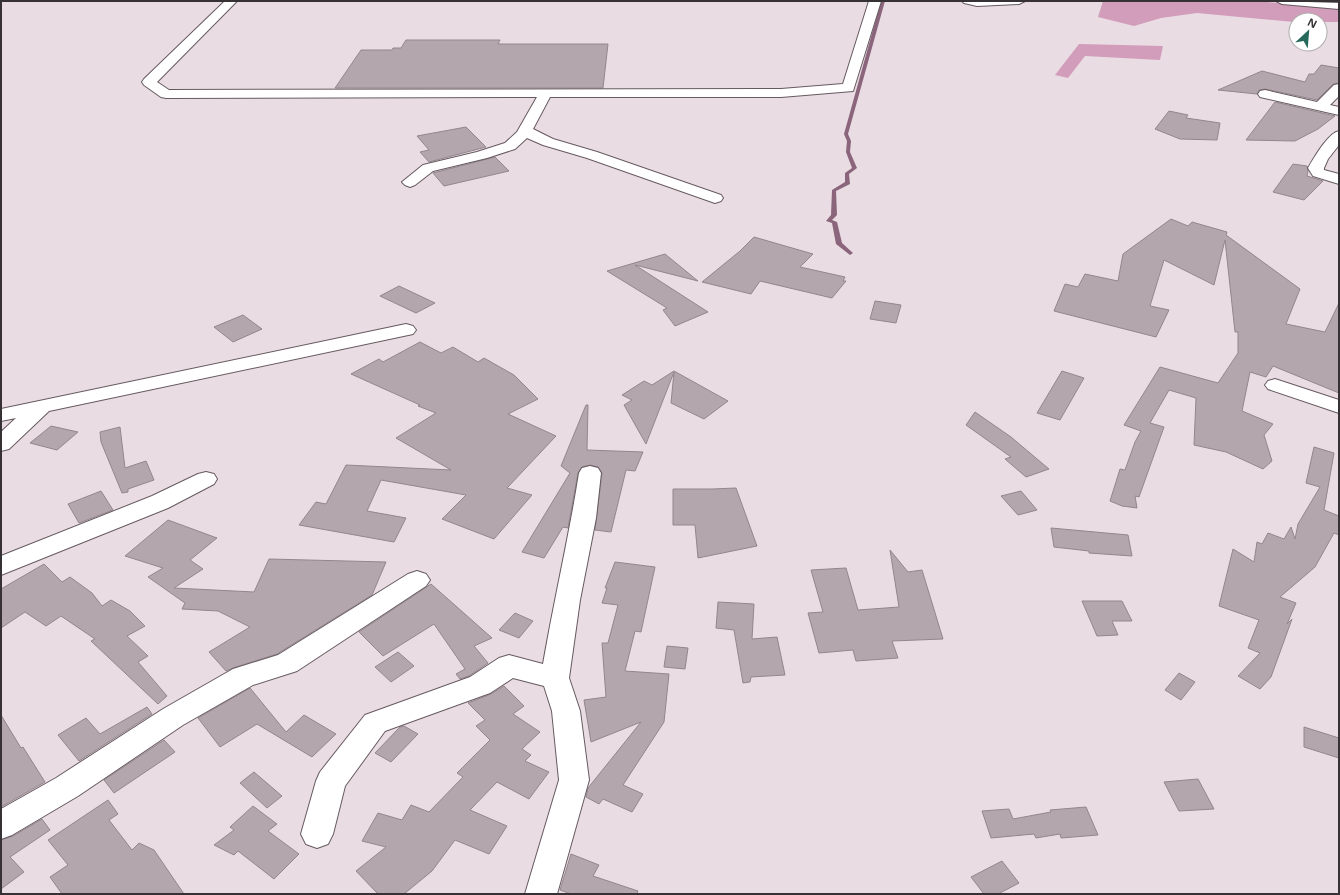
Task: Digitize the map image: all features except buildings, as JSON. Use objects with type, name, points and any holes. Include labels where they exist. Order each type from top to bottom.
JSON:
[{"type":"street","points":[[231,1],[149,82],[166,94],[781,93],[848,88],[875,1]]},
{"type":"street","points":[[968,1],[1019,1]]},
{"type":"street","points":[[1282,1],[1339,6]]},
{"type":"street","points":[[1320,107],[1339,88]]},
{"type":"street","points":[[410,182],[428,168],[482,155],[510,146],[524,131],[546,93]]},
{"type":"street","points":[[1265,94],[1339,111]]},
{"type":"street","points":[[524,131],[548,142],[592,155],[715,198]]},
{"type":"street","points":[[1339,135],[1321,158],[1316,168],[1318,173],[1339,179]]},
{"type":"street","points":[[1,415],[406,330]]},
{"type":"street","points":[[1275,385],[1339,408]]},
{"type":"street","points":[[1,444],[43,406]]},
{"type":"street","points":[[541,894],[574,780],[566,711],[555,678],[567,600],[584,518],[590,473]]},
{"type":"street","points":[[1,566],[160,502],[206,479]]},
{"type":"street","points":[[1,825],[67,787],[180,713],[243,678],[287,663],[417,580]]},
{"type":"street","points":[[317,834],[331,781],[375,723],[480,685],[509,666],[555,678]]},
{"type":"shaded area","points":[[1103,1],[1258,1],[1339,9],[1339,22],[1328,22],[1328,12],[1288,12],[1288,21],[1197,13],[1161,18],[1134,26],[1098,17]]},
{"type":"shaded area","points":[[1079,44],[1163,46],[1160,60],[1085,56],[1068,78],[1055,75]]},
{"type":"waterway","points":[[850,253],[839,244],[834,222],[829,221],[834,215],[834,190],[848,183],[847,173],[855,168],[848,152],[849,141],[846,134],[883,1]]}]
